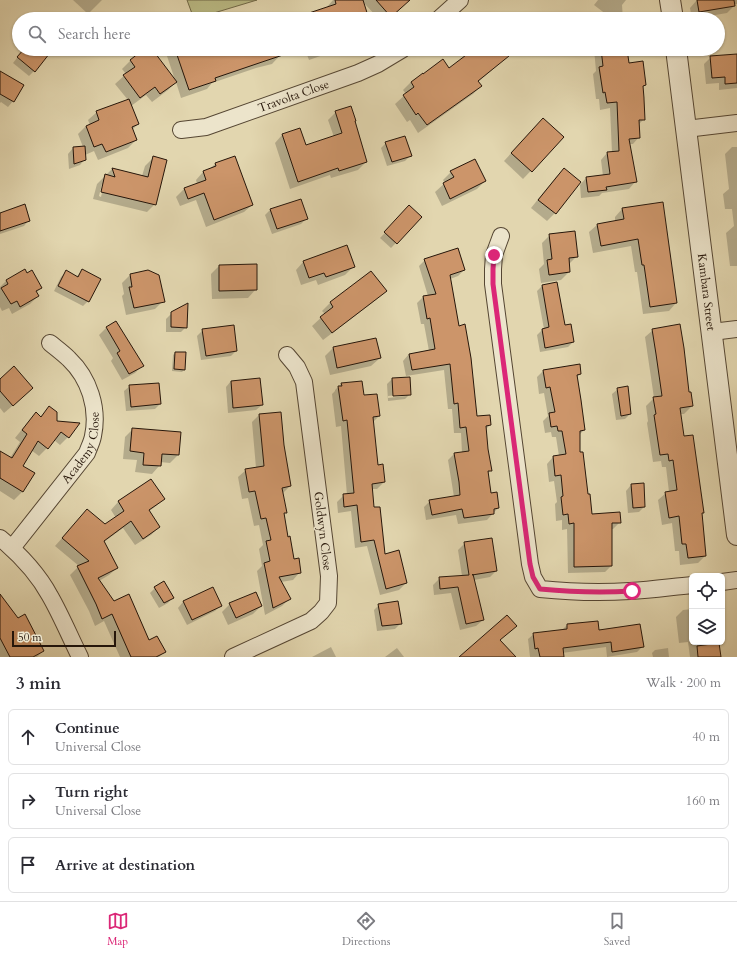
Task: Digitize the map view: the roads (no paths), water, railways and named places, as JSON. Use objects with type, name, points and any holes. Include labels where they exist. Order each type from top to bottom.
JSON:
[{"type":"street","points":[[447,12],[460,0]]},
{"type":"street","points":[[670,0],[672,12]]},
{"type":"street","name":"Travolta Close","points":[[181,130],[206,127],[358,73],[378,64],[391,56]]},
{"type":"street","name":"Kambara Street","points":[[677,56],[737,534]]},
{"type":"street","points":[[686,129],[737,122]]},
{"type":"street","points":[[501,236],[494,255],[493,284],[530,564],[533,577],[540,589],[558,591],[632,591],[689,585]]},
{"type":"street","points":[[712,332],[737,329]]},
{"type":"street","name":"Academy Close","points":[[12,548],[87,453],[93,436],[95,418],[91,394],[81,375],[70,360],[50,343]]},
{"type":"street","name":"Goldwyn Close","points":[[233,657],[311,621],[328,603],[329,576],[304,382],[297,368],[287,355]]},
{"type":"street","points":[[0,538],[12,548],[43,584],[51,596],[80,657]]},
{"type":"street","points":[[725,582],[737,580]]}]
